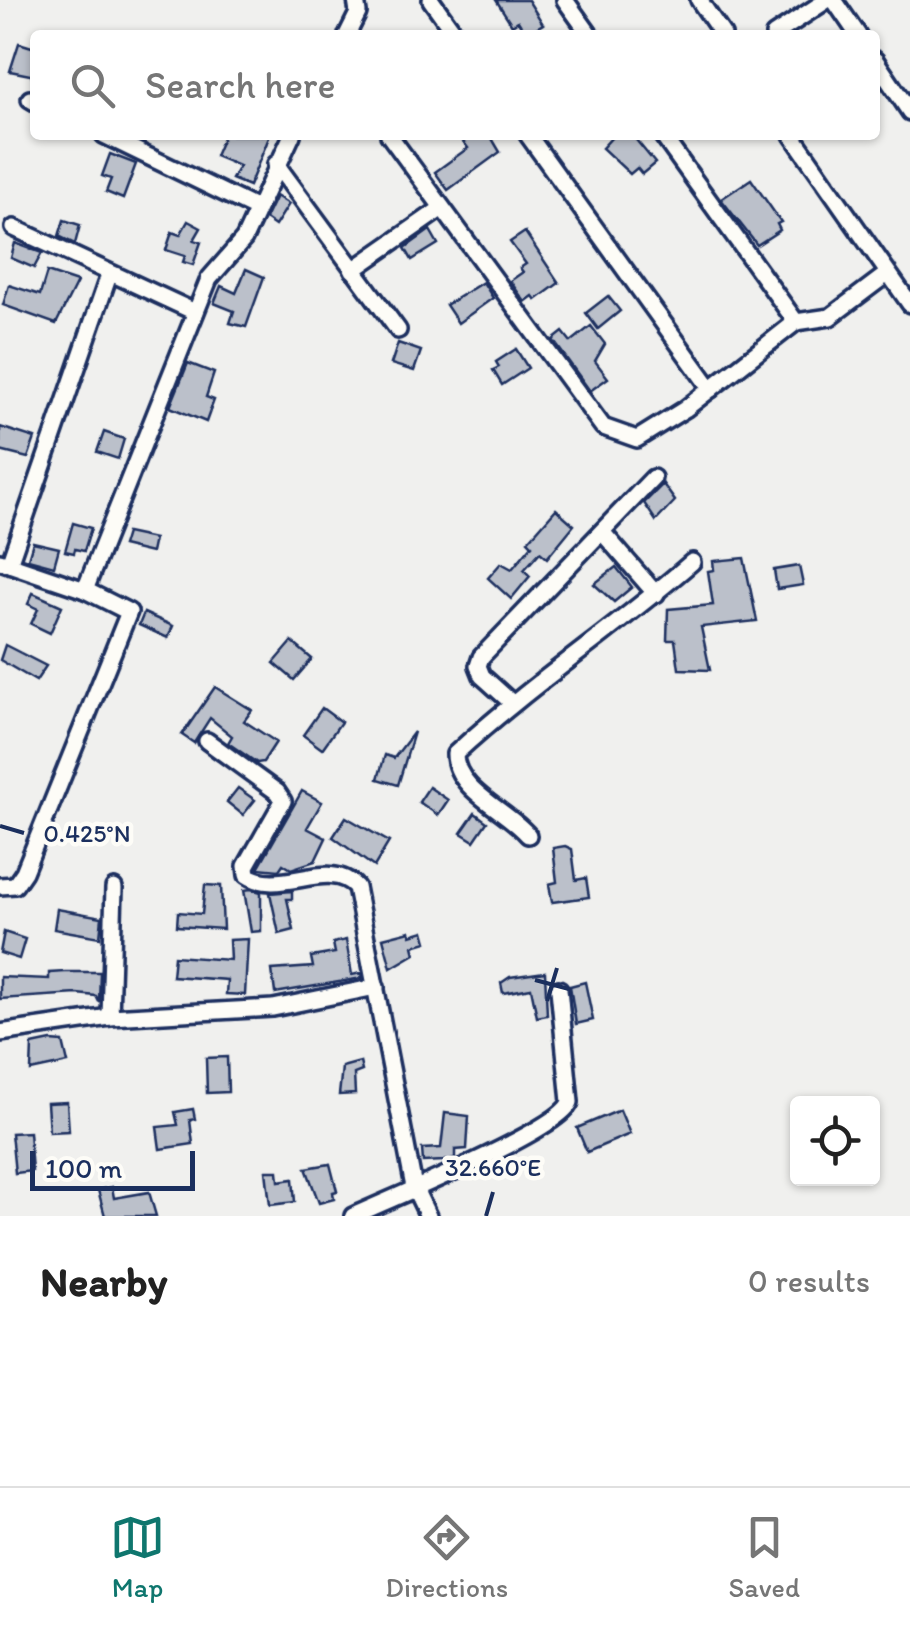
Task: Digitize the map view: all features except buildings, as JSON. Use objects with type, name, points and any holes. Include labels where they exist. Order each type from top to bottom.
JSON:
[{"type":"street","points":[[350,30],[357,16],[357,0]]},
{"type":"street","points":[[431,0],[452,30]]},
{"type":"street","points":[[565,0],[586,30]]},
{"type":"street","points":[[699,0],[720,30]]},
{"type":"street","points":[[782,30],[831,0],[854,30]]},
{"type":"street","points":[[880,67],[910,112]]},
{"type":"street","points":[[114,140],[257,208]]},
{"type":"street","points":[[85,590],[209,279],[243,241],[289,140]]},
{"type":"street","points":[[393,140],[603,427],[637,438],[711,389],[796,322],[830,317],[886,274]]},
{"type":"street","points":[[532,140],[711,389]]},
{"type":"street","points":[[666,140],[796,322]]},
{"type":"street","points":[[795,140],[910,304]]},
{"type":"street","points":[[276,164],[398,330]]},
{"type":"street","points":[[353,270],[442,208]]},
{"type":"street","points":[[14,228],[196,312]]},
{"type":"street","points":[[0,886],[15,885],[24,872],[129,612],[85,590],[5,562],[109,275]]},
{"type":"street","points":[[511,702],[482,676],[478,666],[481,657],[653,478]]},
{"type":"street","points":[[603,532],[656,594]]},
{"type":"street","points":[[528,834],[474,790],[455,767],[455,754],[511,702],[614,630],[692,562]]},
{"type":"street","points":[[208,742],[277,792],[283,801],[246,866],[247,875],[264,883],[337,876],[348,878],[356,888],[414,1187],[428,1216]]},
{"type":"street","points":[[110,1017],[114,888]]},
{"type":"street","points":[[0,1034],[110,1017],[273,1008],[376,987]]},
{"type":"street","points":[[353,1216],[534,1132],[566,1112],[570,1102],[559,989]]}]
